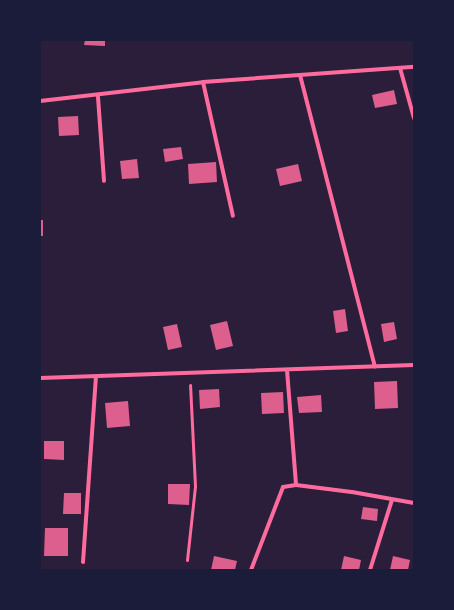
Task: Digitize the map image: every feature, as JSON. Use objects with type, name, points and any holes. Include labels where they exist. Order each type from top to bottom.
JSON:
[{"type":"lane","points":[[40,101],[98,97],[203,82],[414,67]]},
{"type":"lane","points":[[400,68],[414,118]]},
{"type":"lane","points":[[300,75],[375,367]]},
{"type":"lane","points":[[203,82],[233,216]]},
{"type":"lane","points":[[98,97],[104,181]]},
{"type":"lane","points":[[40,378],[414,365]]},
{"type":"lane","points":[[287,370],[296,485]]},
{"type":"lane","points":[[83,562],[96,376]]},
{"type":"lane","points":[[251,570],[283,487],[296,485],[414,503]]},
{"type":"lane","points":[[370,570],[392,500]]},
{"type":"path","points":[[187,560],[196,486],[190,372]]},
{"type":"shaded area","points":[[40,40],[414,40],[414,570],[40,570]]},
{"type":"building","points":[[85,40],[105,40],[105,46],[84,45]]},
{"type":"building","points":[[394,90],[397,104],[375,108],[372,95]]},
{"type":"building","points":[[78,116],[79,135],[59,136],[58,117]]},
{"type":"building","points":[[181,147],[183,159],[165,162],[163,149]]},
{"type":"building","points":[[137,159],[139,178],[122,179],[120,161]]},
{"type":"building","points":[[216,162],[217,182],[189,184],[188,164]]},
{"type":"building","points":[[298,164],[302,181],[280,186],[276,169]]},
{"type":"building","points":[[40,220],[43,220],[43,236],[40,236]]},
{"type":"building","points":[[345,309],[348,331],[336,333],[333,311]]},
{"type":"building","points":[[227,321],[233,346],[216,350],[210,325]]},
{"type":"building","points":[[394,322],[397,339],[384,342],[381,324]]},
{"type":"building","points":[[177,324],[182,347],[168,350],[163,327]]},
{"type":"building","points":[[397,381],[398,408],[375,409],[374,382]]},
{"type":"building","points":[[219,389],[220,407],[200,409],[199,390]]},
{"type":"building","points":[[283,392],[284,413],[262,414],[261,393]]},
{"type":"building","points":[[321,395],[322,412],[299,413],[297,397]]},
{"type":"building","points":[[128,401],[130,426],[107,428],[105,403]]},
{"type":"building","points":[[44,441],[64,441],[64,460],[44,459]]},
{"type":"building","points":[[168,484],[190,484],[189,505],[168,504]]},
{"type":"building","points":[[64,493],[81,493],[81,514],[63,514]]},
{"type":"building","points":[[363,507],[378,509],[377,521],[361,519]]},
{"type":"building","points":[[45,528],[68,528],[68,556],[44,556]]},
{"type":"building","points":[[214,556],[237,561],[235,570],[211,570]]},
{"type":"building","points":[[344,556],[361,560],[359,570],[341,570]]},
{"type":"building","points":[[393,556],[410,560],[408,570],[390,570]]}]
